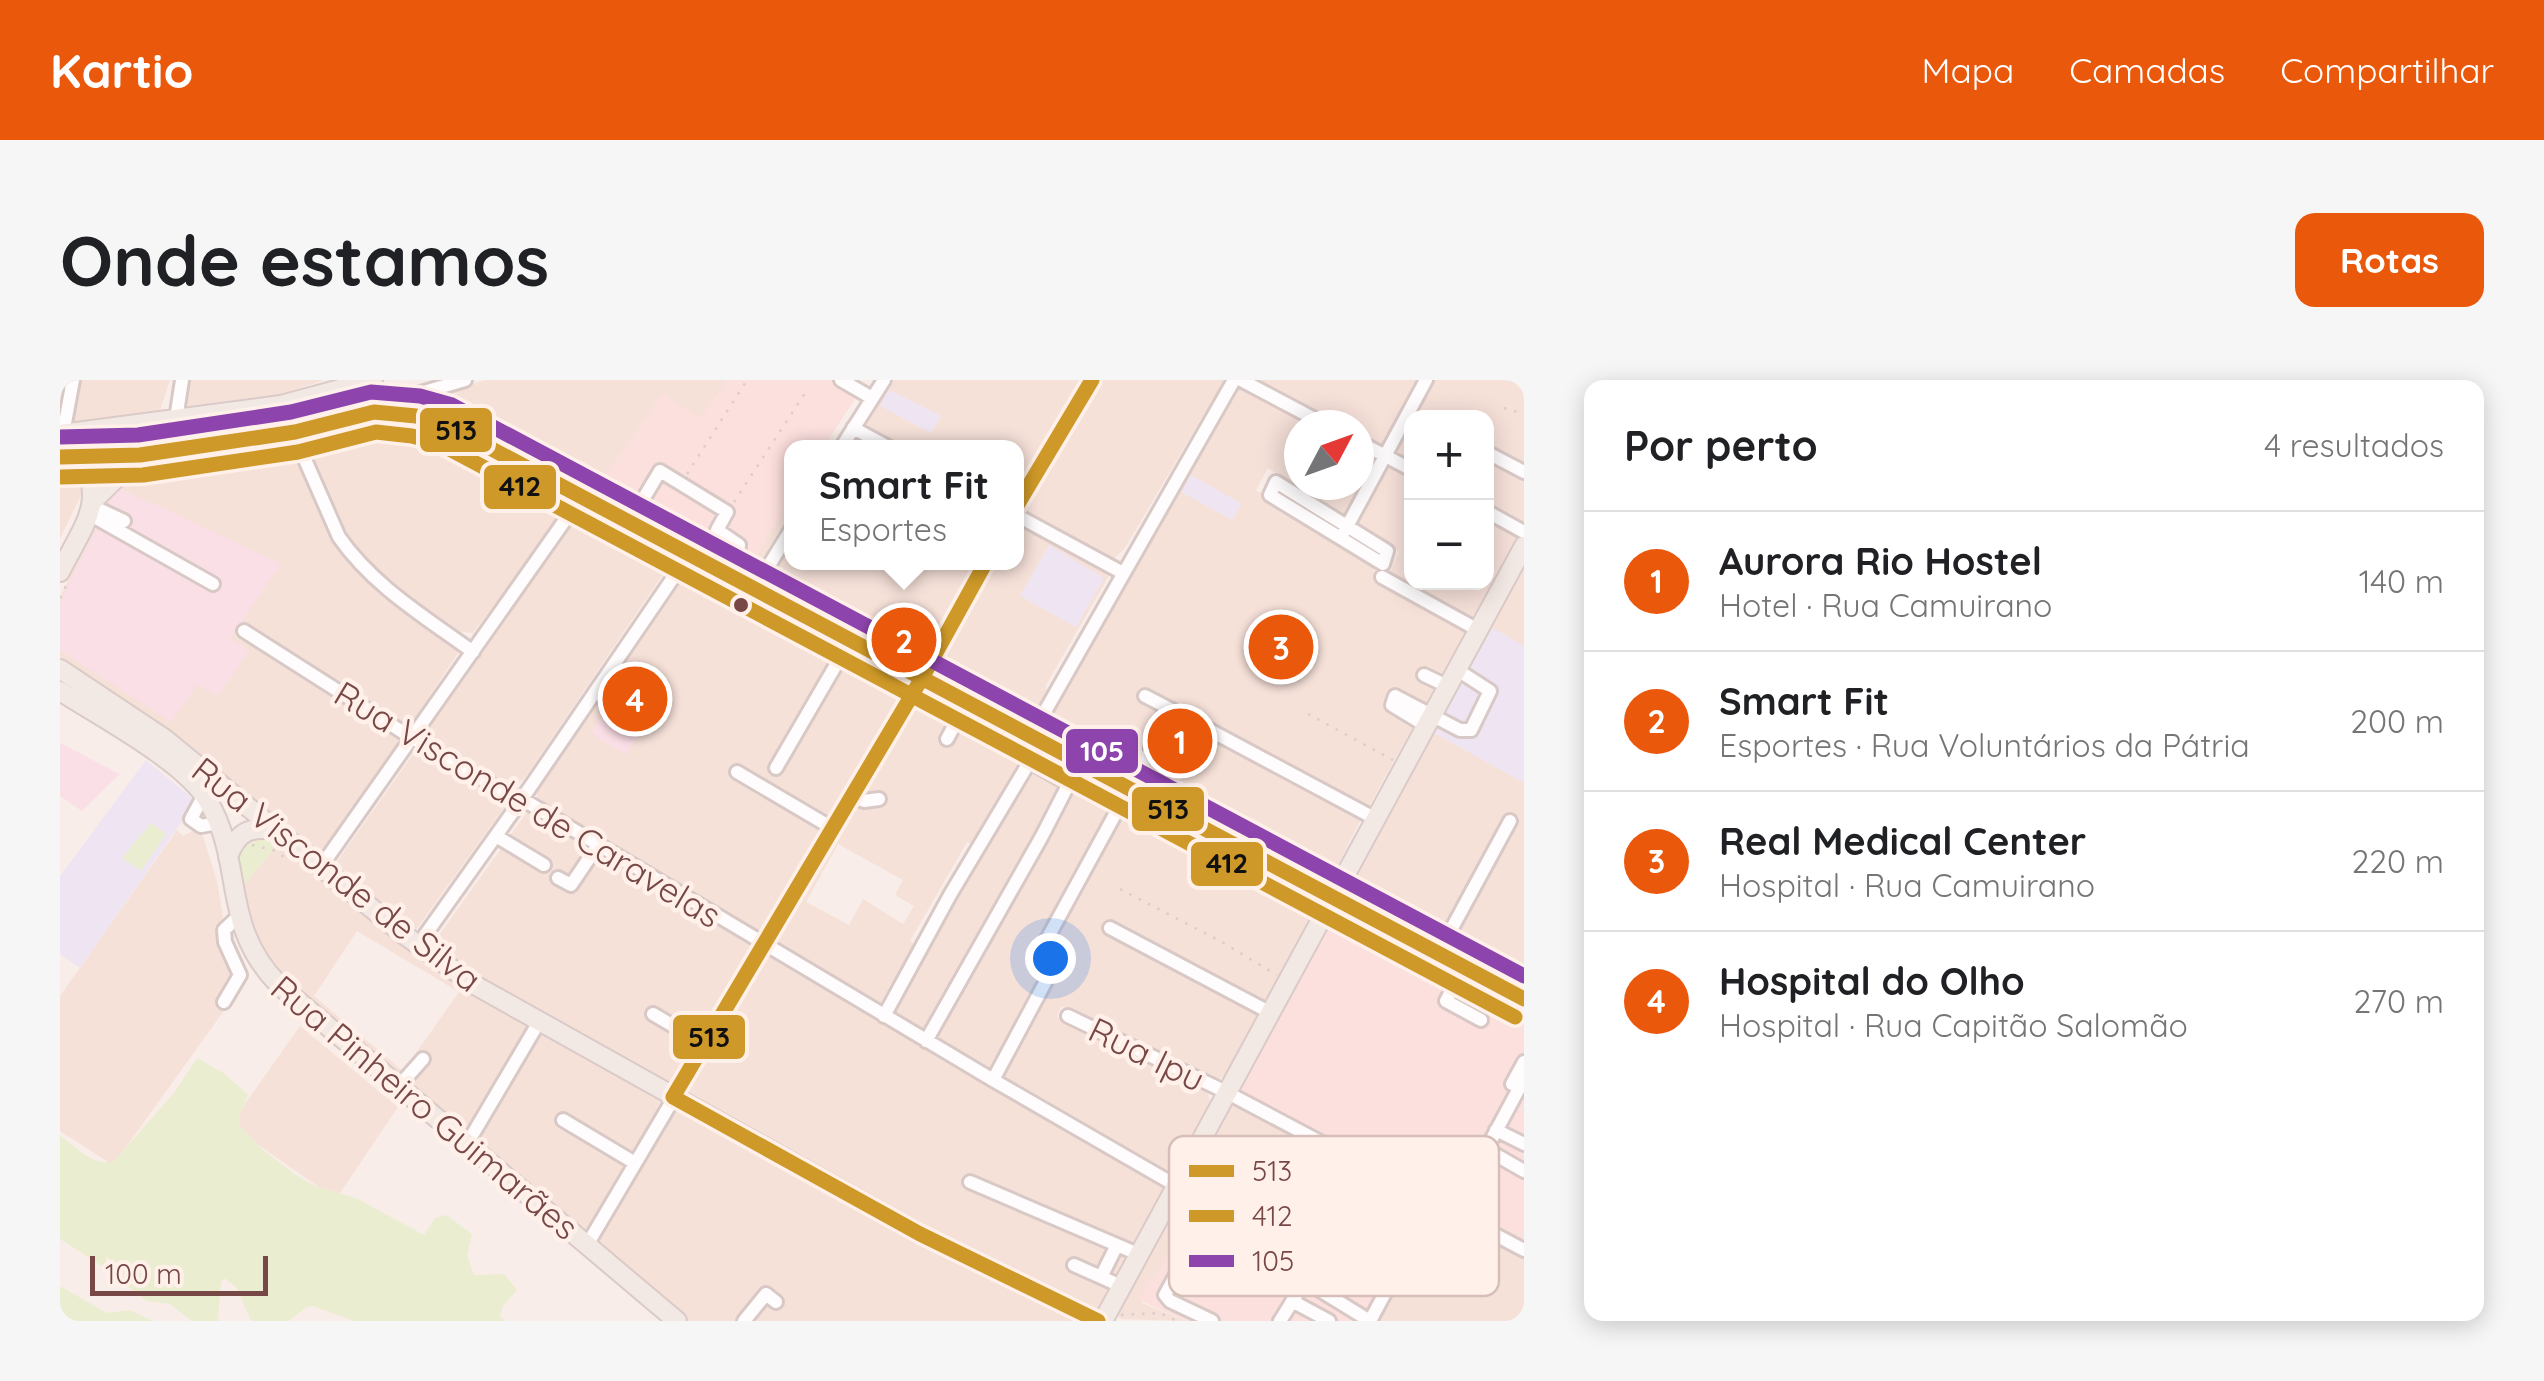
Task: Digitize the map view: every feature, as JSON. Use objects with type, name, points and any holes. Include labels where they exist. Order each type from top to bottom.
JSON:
[{"type":"main road","points":[[62,434],[282,405],[332,385],[374,380]]},
{"type":"main road","points":[[60,457],[83,455],[142,463],[374,412],[446,424],[690,553],[733,562],[755,588],[1524,999]]},
{"type":"main road","points":[[62,434],[74,439],[92,475],[92,507],[64,577]]},
{"type":"main road","points":[[92,507],[142,463]]},
{"type":"main road","points":[[1202,1136],[1524,546]]},
{"type":"main road","name":"Rua Visconde de Silva","points":[[60,669],[165,739],[320,868],[473,984],[920,1234],[1101,1321]]},
{"type":"main road","name":"Rua Visconde de Silva","points":[[60,691],[160,756],[211,808]]},
{"type":"main road","name":"Rua Pinheiro Guimarães","points":[[211,808],[228,858],[238,916],[264,970],[297,1003],[677,1321]]},
{"type":"main road","points":[[228,858],[240,834],[256,828],[276,830]]},
{"type":"main road","points":[[1101,1321],[1169,1196]]},
{"type":"street","points":[[62,434],[73,380]]},
{"type":"street","points":[[176,419],[182,380]]},
{"type":"street","points":[[374,412],[400,399],[465,380]]},
{"type":"street","points":[[841,380],[872,398]]},
{"type":"street","points":[[846,440],[884,380]]},
{"type":"street","points":[[1024,498],[1092,380]]},
{"type":"street","points":[[1031,736],[1237,380],[1296,410]]},
{"type":"street","points":[[1344,532],[1426,380]]},
{"type":"street","points":[[282,405],[333,524],[352,555],[369,576],[473,652]]},
{"type":"street","points":[[854,428],[876,440]]},
{"type":"street","points":[[1374,450],[1404,466]]},
{"type":"street","points":[[1494,456],[1524,472]]},
{"type":"street","points":[[630,521],[660,472],[727,512],[718,530],[740,545],[733,562]]},
{"type":"street","points":[[1276,482],[1280,482],[1344,532],[1270,493],[1276,482]]},
{"type":"street","points":[[320,868],[582,496]]},
{"type":"street","points":[[92,507],[213,584]]},
{"type":"street","points":[[1494,515],[1524,532]]},
{"type":"street","points":[[1024,517],[1122,573]]},
{"type":"street","points":[[755,588],[784,541]]},
{"type":"street","points":[[418,945],[690,553]]},
{"type":"street","points":[[587,1245],[922,678],[982,570]]},
{"type":"street","points":[[1382,577],[1478,630]]},
{"type":"street","name":"Rua Visconde de Caravelas","points":[[244,631],[413,738],[509,795],[522,798],[926,1041],[1169,1182]]},
{"type":"street","points":[[776,768],[851,640]]},
{"type":"street","points":[[1424,675],[1452,678],[1490,691],[1471,730],[1428,720]]},
{"type":"street","points":[[1145,696],[1374,818]]},
{"type":"street","points":[[944,738],[964,700]]},
{"type":"street","points":[[993,1080],[1047,978],[1035,961],[1172,710]]},
{"type":"street","points":[[926,1041],[1080,762]]},
{"type":"street","points":[[881,1014],[1027,766],[1032,763],[1069,784]]},
{"type":"street","points":[[737,772],[832,828]]},
{"type":"street","points":[[851,796],[864,802],[879,798]]},
{"type":"street","points":[[211,808],[201,826],[187,823],[211,808]]},
{"type":"street","points":[[1438,954],[1510,821]]},
{"type":"street","points":[[496,836],[544,865]]},
{"type":"street","points":[[558,878],[571,885],[598,845]]},
{"type":"street","points":[[881,1014],[970,847]]},
{"type":"street","points":[[224,1002],[240,976],[224,930],[238,916]]},
{"type":"street","points":[[1110,928],[1269,1012]]},
{"type":"street","points":[[1464,968],[1446,1002],[1481,1020]]},
{"type":"street","points":[[653,1014],[704,1044]]},
{"type":"street","name":"Rua Ipu","points":[[1068,1016],[1309,1136]]},
{"type":"street","points":[[467,1144],[539,1022]]},
{"type":"street","points":[[398,1087],[422,1059]]},
{"type":"street","points":[[1498,1126],[1497,1113],[1524,1062]]},
{"type":"street","points":[[1493,1136],[1524,1080]]},
{"type":"street","points":[[563,1120],[634,1162]]},
{"type":"street","points":[[1498,1126],[1524,1144]]},
{"type":"street","points":[[1499,1157],[1524,1171]]},
{"type":"street","points":[[970,1182],[1138,1254]]},
{"type":"street","name":"Rua Ipu","points":[[1499,1237],[1524,1250]]},
{"type":"street","points":[[1101,1277],[1118,1245]]},
{"type":"street","points":[[1074,1265],[1122,1286]]},
{"type":"street","points":[[1169,1288],[1165,1295],[1170,1301],[1212,1321]]},
{"type":"street","points":[[744,1321],[766,1294],[776,1302]]},
{"type":"street","points":[[1280,1321],[1295,1296]]},
{"type":"street","points":[[1329,1296],[1363,1319],[1378,1296]]},
{"type":"street","points":[[1292,1301],[1329,1321]]},
{"type":"path","points":[[680,484],[747,380]]},
{"type":"path","points":[[727,512],[807,390]]},
{"type":"path","points":[[1504,408],[1524,414]]},
{"type":"path","points":[[142,463],[173,466]]},
{"type":"path","points":[[60,598],[64,577]]},
{"type":"path","points":[[1308,714],[1403,766]]},
{"type":"path","points":[[1120,889],[1286,980]]},
{"type":"shaded area","points":[[78,380],[170,380],[160,411],[72,423]]},
{"type":"shaded area","points":[[187,380],[324,380],[283,394],[184,408]]},
{"type":"shaded area","points":[[486,380],[728,380],[700,420],[663,394],[597,488],[748,567],[784,508],[784,523],[754,572],[746,574],[667,531],[665,526],[648,521],[446,416],[444,392]]},
{"type":"shaded area","points":[[728,380],[856,380],[864,385],[829,440],[784,440],[784,508],[749,567],[596,488],[663,393],[700,419]]},
{"type":"shaded area","points":[[892,380],[1085,380],[1024,485],[1024,440],[887,440],[870,431],[867,423]]},
{"type":"shaded area","points":[[1098,380],[1224,380],[1125,548],[1113,560],[1024,507]]},
{"type":"shaded area","points":[[1251,380],[1419,380],[1381,449],[1374,445],[1374,410],[1308,410]]},
{"type":"shaded area","points":[[1432,380],[1524,380],[1524,524],[1494,509],[1494,410],[1415,410]]},
{"type":"shaded area","points":[[1241,387],[1286,410],[1284,478],[1268,468],[1256,490],[1372,564],[1376,578],[1467,629],[1368,808],[1147,690],[1141,700],[1159,711],[1161,719],[1130,776],[1044,731],[1044,724]]},
{"type":"shaded area","points":[[889,390],[941,416],[931,433],[880,406]]},
{"type":"shaded area","points":[[389,423],[425,426],[442,432],[563,498],[561,515],[473,633],[461,632],[381,578],[360,556],[339,524],[312,453],[313,443],[322,436]]},
{"type":"shaded area","points":[[1404,431],[1404,461],[1397,457],[1395,447]]},
{"type":"shaded area","points":[[287,443],[298,452],[331,539],[351,564],[456,646],[458,653],[407,726],[242,623],[235,636],[400,741],[326,848],[319,852],[170,730],[60,657],[60,597],[115,483],[136,468],[154,463]]},
{"type":"shaded area","points":[[1388,465],[1404,473],[1404,584],[1388,575],[1399,552],[1356,526],[1370,500],[1374,500],[1374,492]]},
{"type":"shaded area","points":[[60,467],[77,477],[82,493],[60,539]]},
{"type":"shaded area","points":[[1191,475],[1242,504],[1232,520],[1181,492]]},
{"type":"shaded area","points":[[116,486],[281,564],[230,638],[249,650],[218,696],[197,685],[171,722],[60,650],[60,603],[94,533],[102,530],[119,538],[129,521],[109,508]]},
{"type":"shaded area","points":[[1318,500],[1354,500],[1345,517]]},
{"type":"shaded area","points":[[587,511],[663,551],[670,564],[526,776],[517,785],[503,785],[428,737],[427,731],[576,520]]},
{"type":"shaded area","points":[[1494,520],[1516,538],[1494,579]]},
{"type":"shaded area","points":[[1024,526],[1109,576],[1046,685],[1047,697],[1034,720],[1028,723],[932,668],[989,570],[1024,570]]},
{"type":"shaded area","points":[[1049,545],[1104,578],[1076,627],[1020,596]]},
{"type":"shaded area","points":[[784,557],[784,570],[975,570],[926,657],[910,661],[769,588],[766,579],[778,559]]},
{"type":"shaded area","points":[[1524,562],[1524,991],[1459,955],[1451,945],[1519,818],[1509,811],[1436,939],[1429,939],[1365,905],[1350,896],[1347,887]]},
{"type":"shaded area","points":[[687,572],[884,668],[905,685],[905,694],[760,934],[537,798],[537,792]]},
{"type":"shaded area","points":[[1415,590],[1488,590],[1471,621]]},
{"type":"shaded area","points":[[1491,627],[1524,646],[1524,783],[1434,733]]},
{"type":"shaded area","points":[[627,680],[659,704],[625,755],[591,733]]},
{"type":"shaded area","points":[[920,693],[929,693],[1123,796],[1030,960],[1044,971],[992,1070],[882,1006],[974,846],[967,842],[910,941],[914,944],[879,1005],[776,940],[776,934]],"holes":[[[838,844],[903,880],[895,895],[914,906],[903,924],[863,899],[849,925],[806,902]]]},
{"type":"shaded area","points":[[1177,720],[1362,817],[1331,879],[1324,883],[1294,868],[1145,786],[1142,781],[1172,721]]},
{"type":"shaded area","points":[[60,743],[120,774],[82,811],[60,796]]},
{"type":"shaded area","points":[[418,747],[503,797],[505,806],[415,931],[352,881],[336,863]]},
{"type":"shaded area","points":[[146,760],[191,797],[194,804],[80,968],[60,954],[60,876]]},
{"type":"shaded area","points":[[1130,800],[1233,853],[1317,903],[1264,1004],[1107,923],[1104,931],[1259,1013],[1225,1075],[1218,1080],[1061,1006],[1057,1017],[1208,1093],[1210,1103],[1191,1136],[1169,1136],[1169,1171],[1143,1160],[1001,1076],[1059,971],[1041,959]]},
{"type":"shaded area","points":[[527,812],[751,945],[753,950],[745,965],[673,1086],[500,993],[432,945]]},
{"type":"shaded area","points":[[200,827],[217,881],[223,917],[218,930],[219,944],[233,970],[222,1005],[226,1008],[113,1165],[60,1131],[60,996],[177,830],[183,836]]},
{"type":"shaded area","points":[[267,838],[453,977],[532,1025],[468,1135],[270,967],[253,935],[235,858],[248,842]],"holes":[[[357,931],[459,992],[403,1071],[314,996]]]},
{"type":"shaded area","points":[[1335,910],[1524,1010],[1524,1244],[1499,1231],[1499,1136],[1322,1136],[1239,1092],[1238,1087]]},
{"type":"shaded area","points":[[768,955],[1162,1185],[1097,1311],[934,1235],[684,1093]]},
{"type":"shaded area","points":[[300,1026],[398,1107],[336,1199],[230,1125]]},
{"type":"shaded area","points":[[539,1029],[662,1099],[585,1234],[473,1140]]},
{"type":"shaded area","points":[[1232,1104],[1293,1136],[1212,1136]]},
{"type":"shaded area","points":[[673,1106],[1083,1321],[687,1321],[596,1245],[596,1238]]},
{"type":"shaded area","points":[[1169,1217],[1169,1252],[1154,1281],[1150,1279],[1142,1303],[1186,1321],[1120,1319],[1117,1314]]},
{"type":"shaded area","points":[[1499,1243],[1524,1256],[1524,1321],[1375,1321],[1388,1296],[1499,1296]]},
{"type":"shaded area","points":[[1169,1252],[1169,1296],[1388,1296],[1375,1321],[1186,1321],[1139,1300],[1150,1278],[1154,1280]]},
{"type":"green space","points":[[151,823],[166,834],[141,871],[122,858]]},
{"type":"green space","points":[[261,838],[278,844],[240,890],[235,858],[243,846]]},
{"type":"green space","points":[[197,1058],[225,1074],[248,1095],[240,1126],[296,1175],[315,1186],[356,1198],[424,1235],[435,1218],[446,1215],[472,1234],[467,1255],[474,1275],[504,1274],[517,1290],[503,1306],[500,1316],[505,1321],[354,1321],[313,1306],[288,1321],[251,1321],[236,1287],[224,1278],[218,1321],[192,1321],[170,1304],[146,1301],[60,1239],[60,1136],[90,1158],[113,1162],[174,1093]]},
{"type":"green space","points":[[60,1286],[107,1313],[130,1310],[153,1321],[60,1321]]},
{"type":"transit line","name":"513","points":[[1024,494],[1092,380]]},
{"type":"transit line","name":"105","points":[[60,437],[138,435],[291,412],[371,392],[420,396],[452,405],[1524,976]]},
{"type":"transit line","name":"513","points":[[60,457],[140,455],[295,432],[374,412],[416,416],[445,424],[1524,999]]},
{"type":"transit line","name":"412","points":[[60,477],[143,475],[298,452],[376,432],[438,443],[1515,1017]]},
{"type":"transit line","name":"513","points":[[982,570],[922,678],[673,1097],[920,1234],[1098,1321]]},
{"type":"place","name":"Smart Fit","points":[[904,640]]},
{"type":"place","name":"Real Medical Center","points":[[1281,647]]},
{"type":"place","name":"Hospital do Olho","points":[[635,699]]},
{"type":"place","name":"Aurora Rio Hostel","points":[[1180,741]]}]
